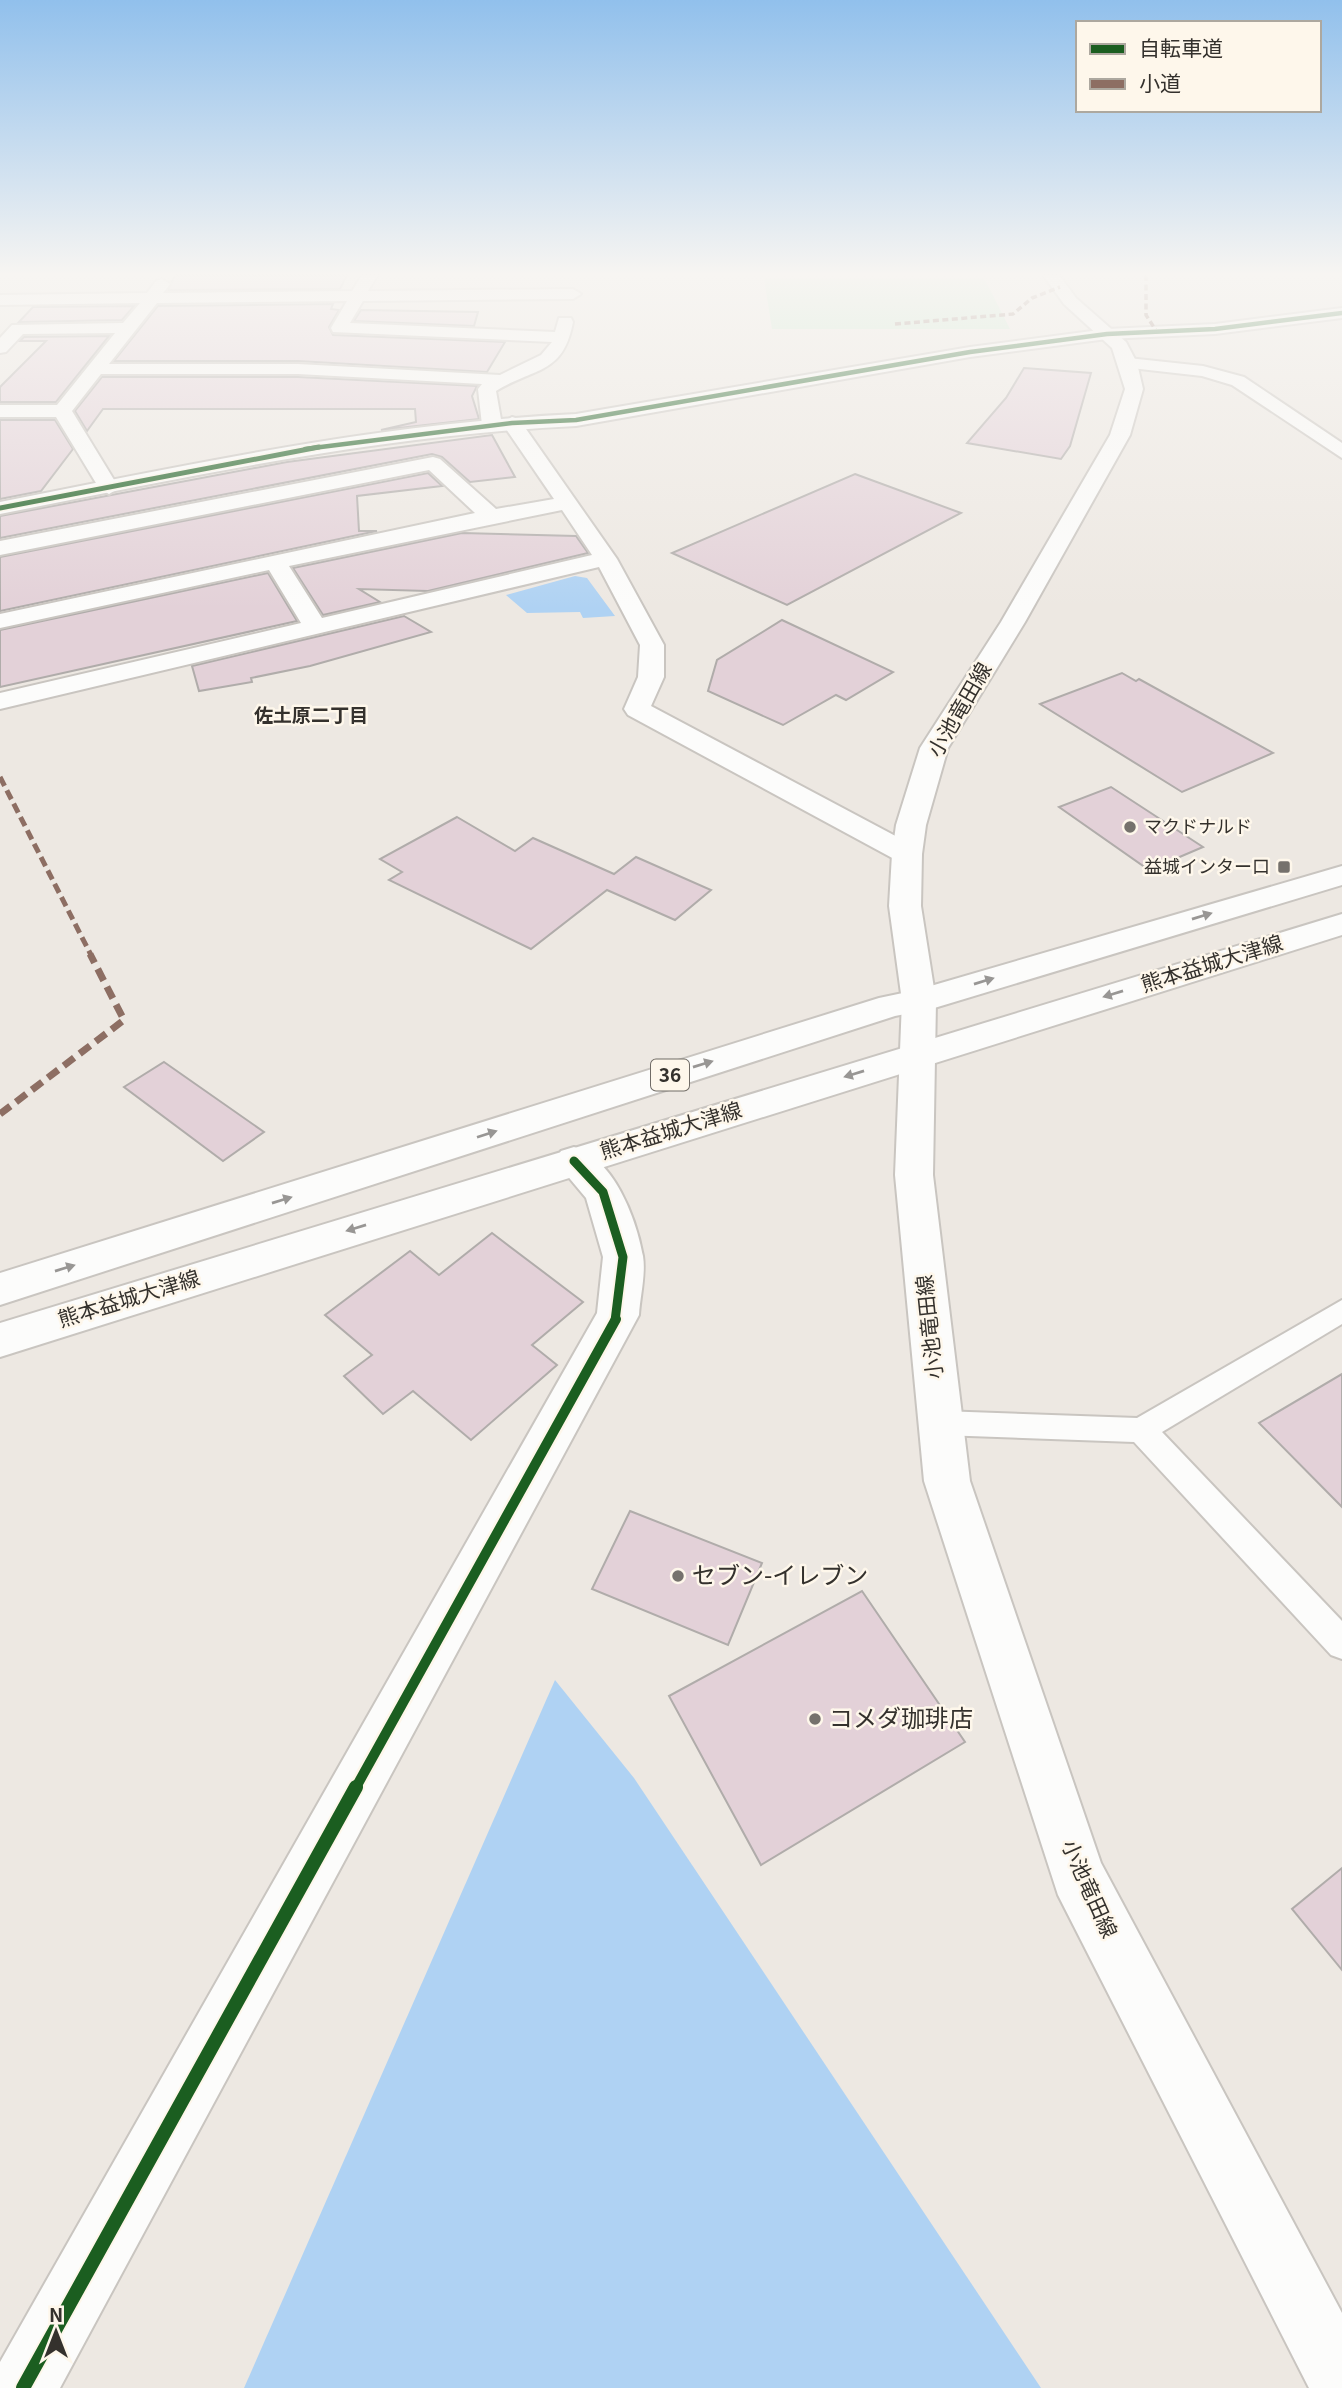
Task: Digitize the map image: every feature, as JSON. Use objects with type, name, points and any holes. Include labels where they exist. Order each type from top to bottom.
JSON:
[{"type":"street","points":[[62,411],[81,386]]},
{"type":"street","points":[[490,386],[487,389],[502,424],[567,503],[606,559],[652,645],[651,677],[637,709],[907,854]]},
{"type":"street","points":[[0,508],[294,450],[502,424],[576,420],[770,386]]},
{"type":"street","name":"小池竜田線","points":[[1133,386],[1119,435],[1013,621],[934,748],[911,824],[905,906],[919,1001],[914,1175],[947,1481],[1078,1875],[1342,2382]]},
{"type":"street","points":[[1246,386],[1342,452]]},
{"type":"street","points":[[0,411],[62,411]]},
{"type":"street","points":[[62,411],[109,488]]},
{"type":"street","points":[[0,548],[433,463],[491,516]]},
{"type":"street","points":[[0,621],[491,516],[567,503]]},
{"type":"street","points":[[0,701],[606,559]]},
{"type":"street","points":[[276,564],[315,627]]},
{"type":"street","name":"36","points":[[0,1289],[891,1006],[919,1001],[1342,875]]},
{"type":"street","name":"熊本益城大津線","points":[[0,1340],[1342,924]]},
{"type":"street","points":[[23,2388],[618,1315],[623,1257],[603,1192],[574,1161]]},
{"type":"lane","points":[[941,1423],[1140,1430],[1342,1311]]},
{"type":"lane","points":[[1140,1430],[1342,1644]]},
{"type":"water","points":[[575,576],[587,578],[615,616],[583,618],[580,612],[527,613],[506,595]]},
{"type":"water","points":[[555,1680],[634,1778],[1041,2388],[244,2388]]},
{"type":"building","points":[[68,386],[56,402],[0,402],[0,387]]},
{"type":"building","points":[[95,386],[477,386],[472,396],[479,419],[381,430],[416,422],[415,409],[103,409],[87,431],[75,411]]},
{"type":"building","points":[[1013,386],[1087,386],[1070,446],[1061,459],[967,443]]},
{"type":"building","points":[[0,420],[55,420],[73,449],[41,491],[0,499]]},
{"type":"building","points":[[492,435],[515,477],[470,482],[442,457],[432,454],[0,538],[0,516],[287,462]]},
{"type":"building","points":[[428,473],[442,486],[357,496],[359,531],[377,531],[0,611],[0,557]]},
{"type":"building","points":[[855,474],[961,513],[787,605],[672,553]]},
{"type":"building","points":[[462,533],[576,536],[588,553],[428,591],[359,589],[380,602],[323,615],[293,568]]},
{"type":"building","points":[[268,573],[297,621],[0,687],[0,630]]},
{"type":"building","points":[[404,616],[431,632],[310,666],[251,678],[252,682],[199,691],[192,666]]},
{"type":"building","points":[[782,620],[893,672],[846,700],[836,695],[783,725],[708,691],[717,660]]},
{"type":"building","points":[[1122,673],[1136,681],[1139,679],[1273,753],[1182,792],[1040,704]]},
{"type":"building","name":"マクドナルド","points":[[1111,787],[1203,847],[1149,870],[1059,807]]},
{"type":"building","points":[[457,817],[515,851],[533,838],[614,874],[636,857],[711,890],[675,920],[607,890],[531,949],[389,880],[402,872],[380,859]]},
{"type":"building","points":[[164,1062],[264,1132],[223,1161],[124,1087]]},
{"type":"building","points":[[492,1233],[583,1302],[532,1345],[557,1365],[471,1440],[413,1391],[383,1414],[344,1376],[372,1355],[325,1315],[410,1251],[439,1275]]},
{"type":"building","points":[[1342,1374],[1342,1507],[1259,1423]]},
{"type":"building","name":"セブン-イレブン","points":[[630,1511],[762,1563],[728,1645],[592,1589]]},
{"type":"building","name":"コメダ珈琲店","points":[[862,1591],[965,1742],[761,1865],[669,1696]]},
{"type":"building","points":[[1342,1868],[1342,1970],[1292,1909]]},
{"type":"marked path","points":[[0,777],[124,1020],[0,1114]]},
{"type":"cycle path","points":[[0,508],[294,450],[512,423],[576,420],[770,386]]},
{"type":"cycle path","points":[[23,2388],[618,1315],[623,1257],[603,1192],[574,1161]]},
{"type":"place","name":"マクドナルド","points":[[1130,827]]},
{"type":"place","name":"益城インター口","points":[[1284,867]]},
{"type":"place","name":"セブン-イレブン","points":[[678,1576]]},
{"type":"place","name":"コメダ珈琲店","points":[[815,1719]]},
{"type":"district","name":"佐土原二丁目","points":[[311,715]]}]
